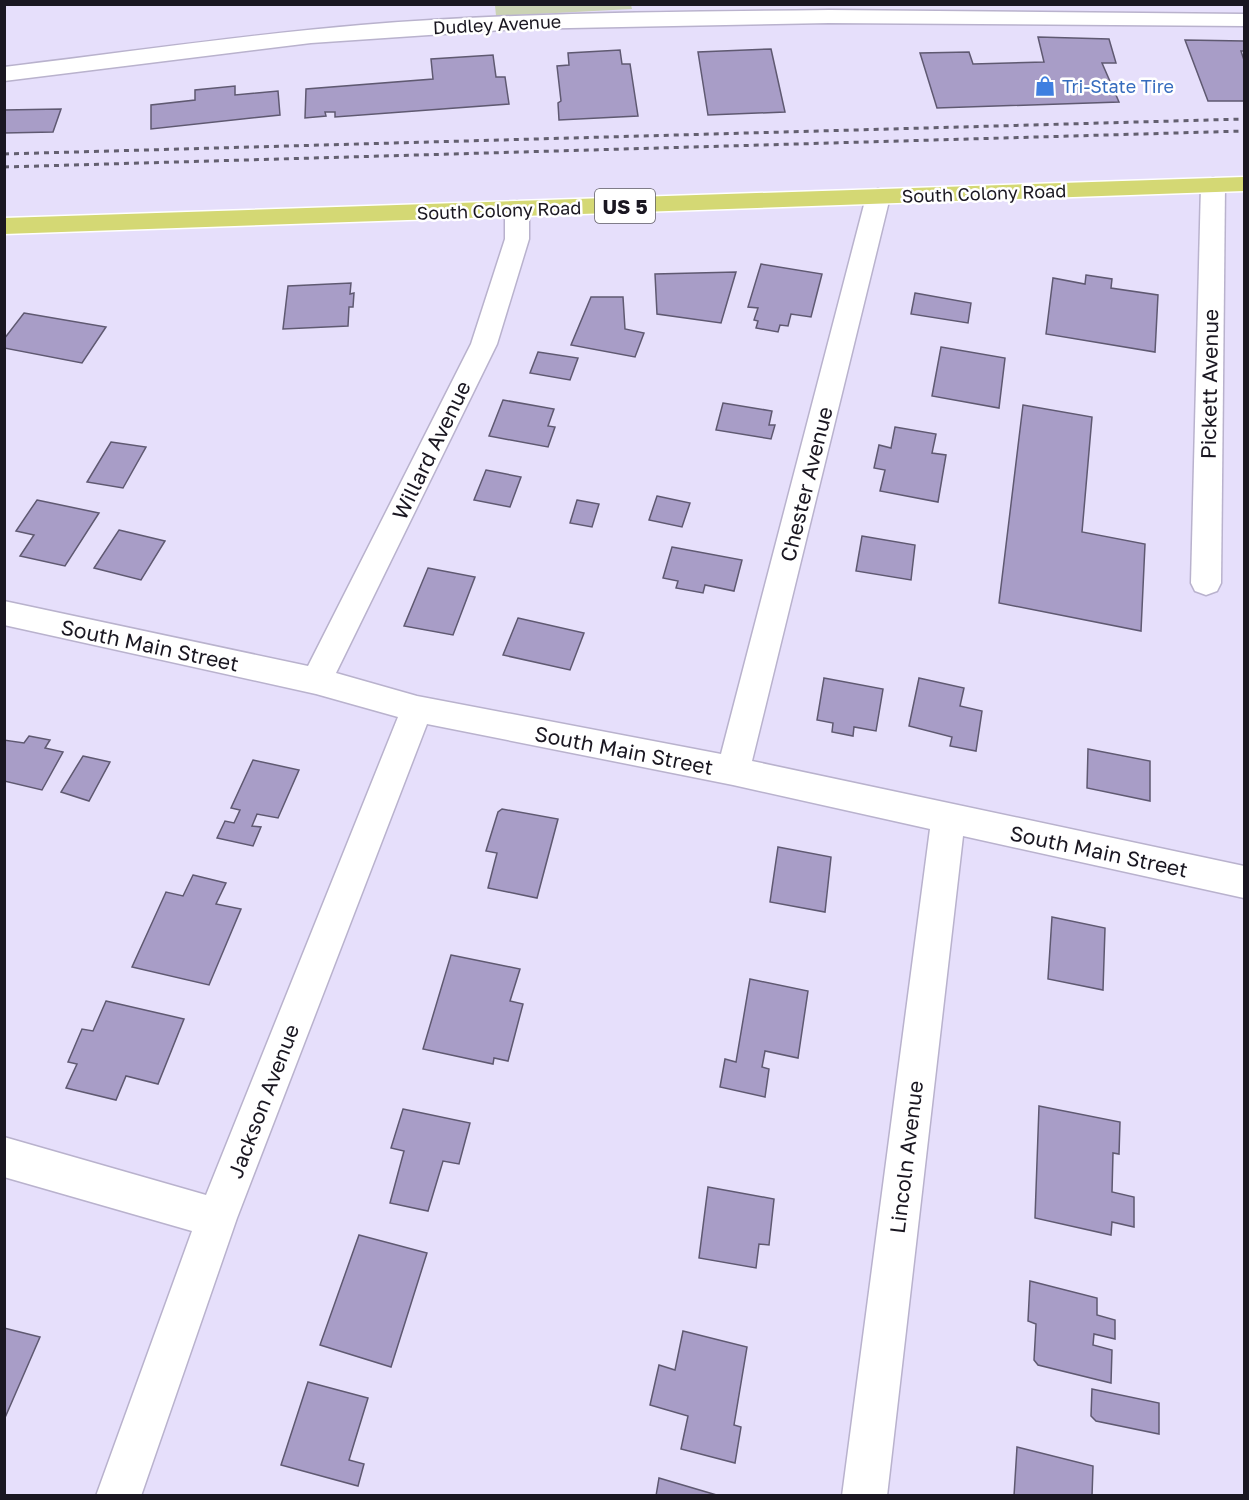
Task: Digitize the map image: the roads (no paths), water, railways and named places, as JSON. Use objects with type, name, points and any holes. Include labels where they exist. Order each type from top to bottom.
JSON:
[{"type":"main road","name":"South Colony Road","points":[[4,226],[1245,184]]},
{"type":"street","name":"Dudley Avenue","points":[[4,74],[305,38],[410,28],[514,23],[747,16],[1245,20]]},
{"type":"street","name":"Pickett Avenue","points":[[1206,583],[1212,185]]},
{"type":"street","name":"Chester Avenue","points":[[733,771],[878,197]]},
{"type":"street","name":"Willard Avenue","points":[[316,681],[484,344],[517,239],[517,209]]},
{"type":"street","name":"South Main Street","points":[[4,613],[316,681],[417,709],[733,771],[1245,882]]},
{"type":"street","name":"Jackson Avenue","points":[[118,1496],[217,1218],[417,709]]},
{"type":"street","name":"Lincoln Avenue","points":[[864,1496],[948,818]]},
{"type":"street","points":[[4,1157],[217,1218]]},
{"type":"railway","points":[[4,154],[1244,119]]},
{"type":"railway","points":[[4,167],[1244,131]]},
{"type":"place","name":"Tri-State Tire","points":[[1045,86]]}]
